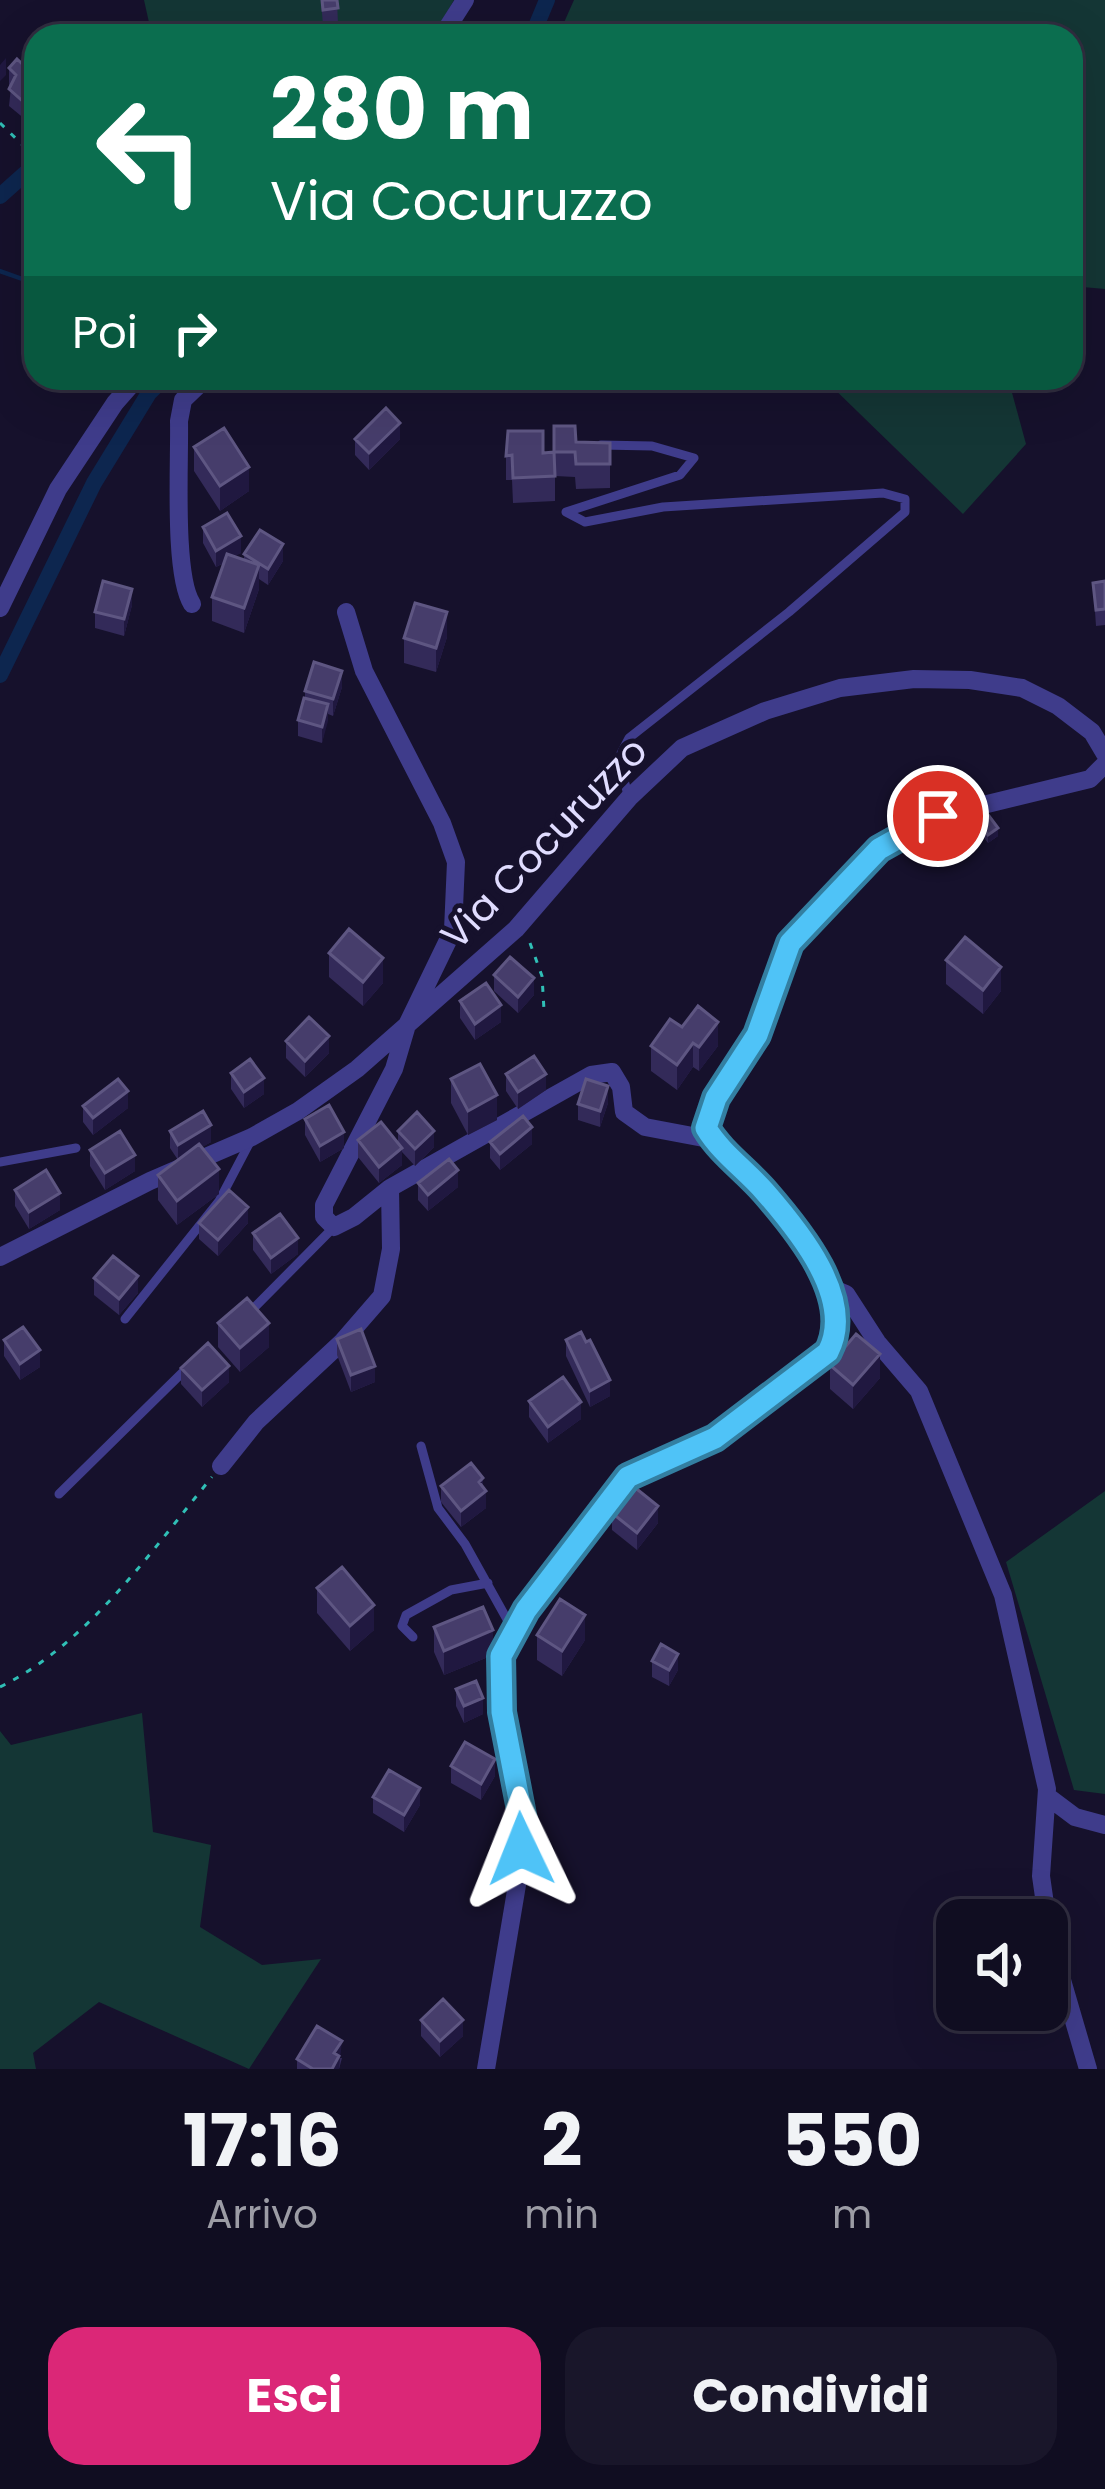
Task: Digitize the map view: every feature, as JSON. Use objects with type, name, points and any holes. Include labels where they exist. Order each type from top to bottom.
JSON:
[{"type":"street","points":[[0,608],[58,489],[126,390]]},
{"type":"street","points":[[192,604],[182,565],[178,421],[183,400],[193,390]]},
{"type":"street","points":[[346,612],[364,671],[442,823],[456,862],[453,930],[407,1025],[394,1070],[324,1205],[324,1217],[334,1228],[390,1188],[590,1075],[612,1072],[621,1087],[624,1112],[645,1127],[714,1140]]},
{"type":"street","name":"Via Cocuruzzo","points":[[0,1257],[150,1180],[252,1137],[342,1079],[516,929],[628,798],[682,748],[765,711],[840,688],[914,679],[970,680],[1022,688],[1058,706],[1092,732],[1105,754]]},
{"type":"street","points":[[486,2069],[518,1879],[523,1820],[502,1712],[501,1656],[526,1610],[628,1477],[715,1438],[828,1352],[837,1335],[829,1287],[809,1250],[765,1191],[706,1128],[716,1098],[757,1035],[790,943],[879,849],[938,816],[1090,779],[1105,764]]},
{"type":"street","points":[[220,1466],[256,1422],[382,1296],[391,1250],[390,1188]]},
{"type":"street","points":[[829,1287],[846,1294],[877,1342],[919,1391],[1003,1595],[1029,1696],[1047,1796],[1041,1876],[1050,1939],[1088,2069]]},
{"type":"street","points":[[1047,1796],[1075,1817],[1105,1825]]},
{"type":"lane","points":[[581,445],[652,446],[694,458],[680,475],[566,512],[585,522],[663,507],[883,493],[904,499],[905,512],[629,739],[618,760],[628,798]]},
{"type":"lane","points":[[125,1319],[219,1201],[252,1137]]},
{"type":"lane","points":[[0,1162],[76,1148]]},
{"type":"lane","points":[[237,1325],[334,1228]]},
{"type":"lane","points":[[59,1494],[193,1363]]},
{"type":"lane","points":[[421,1446],[438,1508],[488,1582],[514,1632]]},
{"type":"lane","points":[[413,1637],[402,1626],[406,1615],[451,1590],[488,1582]]},
{"type":"path","points":[[0,123],[24,146]]},
{"type":"path","points":[[516,929],[535,948],[544,1010]]},
{"type":"path","points":[[0,1687],[65,1644],[106,1604],[220,1466]]},
{"type":"green space","points":[[144,0],[454,0],[440,24],[149,24]]},
{"type":"green space","points":[[574,0],[1105,0],[1105,289],[1083,287],[1083,24],[563,24]]},
{"type":"green space","points":[[835,390],[1011,390],[1026,444],[963,514]]},
{"type":"green space","points":[[1105,1491],[1105,1794],[1074,1790],[1006,1562]]},
{"type":"green space","points":[[142,1713],[153,1832],[211,1845],[200,1927],[262,1965],[321,1959],[249,2069],[99,2002],[33,2053],[36,2069],[0,2069],[0,1731],[11,1745]]},
{"type":"building","points":[[322,0],[337,0],[338,8],[323,10]]},
{"type":"building","points":[[17,59],[24,66],[24,102],[9,89],[16,75],[9,68]]},
{"type":"building","points":[[386,408],[400,423],[369,453],[355,439]]},
{"type":"building","points":[[554,426],[575,426],[576,442],[610,443],[610,464],[576,464],[575,452],[554,452]]},
{"type":"building","points":[[224,428],[249,467],[220,486],[194,447]]},
{"type":"building","points":[[508,431],[543,431],[543,453],[554,452],[555,476],[513,478],[512,455],[506,456]]},
{"type":"building","points":[[227,513],[241,536],[216,551],[203,527]]},
{"type":"building","points":[[260,530],[283,544],[268,569],[244,554]]},
{"type":"building","points":[[227,554],[259,565],[244,608],[212,597]]},
{"type":"building","points":[[103,581],[132,589],[124,619],[95,612]]},
{"type":"building","points":[[1105,581],[1105,609],[1096,610],[1093,583]]},
{"type":"building","points":[[415,603],[447,612],[436,648],[404,638]]},
{"type":"building","points":[[314,662],[342,671],[333,699],[305,691]]},
{"type":"building","points":[[304,698],[328,704],[322,727],[298,720]]},
{"type":"building","points":[[989,816],[998,828],[988,835],[979,823]]},
{"type":"building","points":[[349,929],[383,958],[363,982],[329,953]]},
{"type":"building","points":[[965,937],[1001,967],[983,990],[946,960]]},
{"type":"building","points":[[510,957],[534,978],[518,997],[494,975]]},
{"type":"building","points":[[486,983],[501,1005],[475,1024],[460,1001]]},
{"type":"building","points":[[698,1006],[718,1022],[699,1047],[693,1043],[677,1065],[651,1046],[670,1019],[682,1027]]},
{"type":"building","points":[[309,1017],[329,1036],[305,1061],[286,1041]]},
{"type":"building","points":[[534,1056],[546,1074],[518,1092],[506,1074]]},
{"type":"building","points":[[250,1059],[264,1078],[244,1092],[231,1073]]},
{"type":"building","points":[[480,1064],[497,1095],[468,1111],[451,1079]]},
{"type":"building","points":[[118,1079],[128,1091],[93,1118],[83,1106]]},
{"type":"building","points":[[586,1079],[608,1086],[600,1111],[578,1104]]},
{"type":"building","points":[[329,1105],[344,1132],[320,1146],[305,1119]]},
{"type":"building","points":[[203,1111],[211,1125],[178,1145],[170,1131]]},
{"type":"building","points":[[417,1112],[434,1131],[415,1149],[398,1131]]},
{"type":"building","points":[[523,1116],[532,1127],[500,1154],[490,1142]]},
{"type":"building","points":[[381,1122],[402,1148],[379,1167],[358,1140]]},
{"type":"building","points":[[120,1131],[135,1155],[105,1173],[90,1150]]},
{"type":"building","points":[[199,1144],[219,1169],[177,1201],[158,1175]]},
{"type":"building","points":[[449,1159],[458,1170],[428,1195],[418,1183]]},
{"type":"building","points":[[46,1170],[60,1193],[29,1212],[15,1190]]},
{"type":"building","points":[[229,1190],[248,1207],[218,1240],[199,1223]]},
{"type":"building","points":[[280,1214],[298,1238],[271,1258],[253,1233]]},
{"type":"building","points":[[113,1256],[138,1276],[119,1299],[94,1278]]},
{"type":"building","points":[[247,1298],[269,1323],[240,1348],[218,1323]]},
{"type":"building","points":[[23,1327],[40,1350],[20,1364],[4,1340]]},
{"type":"building","points":[[361,1329],[375,1366],[351,1375],[337,1339]]},
{"type":"building","points":[[581,1332],[610,1380],[590,1391],[566,1340]]},
{"type":"building","points":[[856,1334],[880,1354],[853,1385],[830,1365]]},
{"type":"building","points":[[208,1343],[229,1366],[202,1390],[181,1368]]},
{"type":"building","points":[[563,1377],[581,1402],[548,1427],[529,1401]]},
{"type":"building","points":[[471,1463],[486,1491],[461,1511],[441,1486]]},
{"type":"building","points":[[633,1486],[658,1506],[637,1533],[612,1513]]},
{"type":"building","points":[[342,1567],[374,1605],[350,1626],[317,1588]]},
{"type":"building","points":[[560,1599],[585,1615],[562,1651],[537,1635]]},
{"type":"building","points":[[483,1607],[493,1630],[444,1651],[434,1627]]},
{"type":"building","points":[[661,1644],[678,1654],[669,1670],[652,1661]]},
{"type":"building","points":[[476,1681],[483,1698],[464,1706],[456,1689]]},
{"type":"building","points":[[465,1742],[495,1759],[481,1784],[451,1766]]},
{"type":"building","points":[[389,1770],[420,1788],[404,1815],[373,1797]]},
{"type":"building","points":[[443,1999],[463,2020],[440,2041],[421,2020]]},
{"type":"building","points":[[317,2026],[342,2041],[332,2069],[313,2069],[297,2059]]},
{"type":"waterway","points":[[537,24],[547,0]]},
{"type":"waterway","points":[[0,196],[24,175]]},
{"type":"waterway","points":[[0,271],[24,280]]},
{"type":"waterway","points":[[0,675],[94,483],[152,390]]},
{"type":"route","points":[[521,1849],[523,1820],[502,1712],[501,1656],[526,1610],[628,1477],[715,1438],[828,1352],[837,1335],[829,1287],[809,1250],[765,1191],[706,1128],[716,1098],[757,1035],[790,943],[879,849],[938,816]]}]
